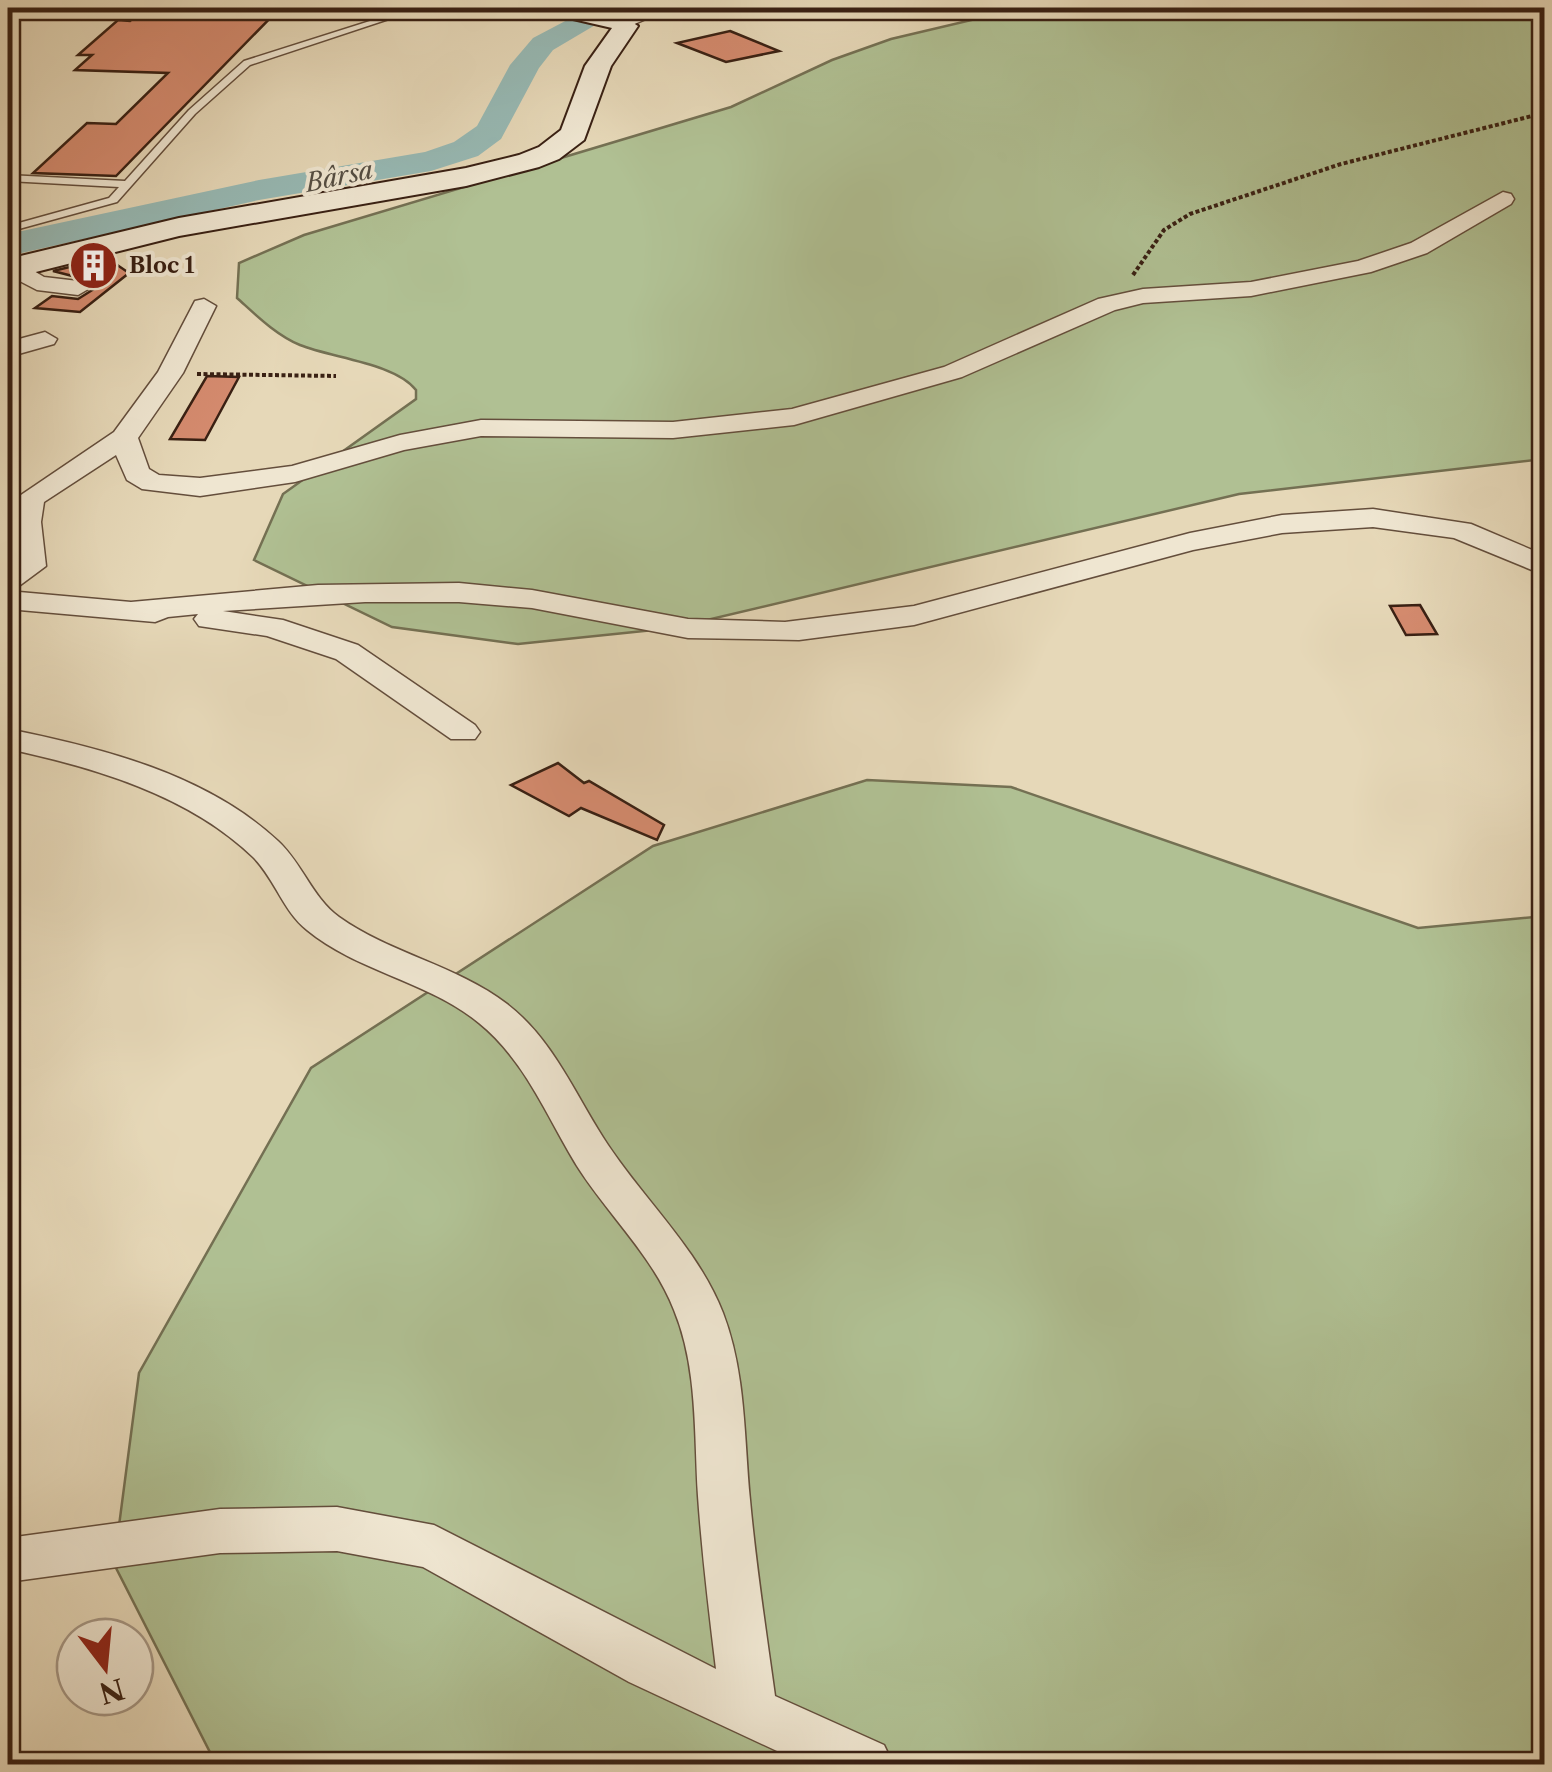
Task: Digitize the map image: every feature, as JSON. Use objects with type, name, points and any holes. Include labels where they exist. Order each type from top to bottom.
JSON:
[{"type":"street","points":[[566,9],[620,21],[662,8]]},
{"type":"street","points":[[10,267],[178,227],[466,178],[539,157],[563,143],[579,126],[598,66],[624,30],[620,21]]},
{"type":"street","points":[[124,438],[137,474],[152,483],[200,487],[295,474],[400,443],[481,428],[673,430],[740,426],[794,417],[953,372],[1107,304],[1143,296],[1251,289],[1364,267],[1419,248],[1502,199]]},
{"type":"street","points":[[10,267],[37,283],[78,288]]},
{"type":"street","points":[[8,580],[31,566],[34,548],[26,506],[32,497],[124,438],[170,373],[204,306]]},
{"type":"street","points":[[8,350],[45,338]]},
{"type":"street","points":[[130,611],[286,596],[432,592],[568,604],[713,632],[828,628],[948,609],[1169,545],[1240,530],[1360,520],[1464,530],[1501,542],[1544,566]]},
{"type":"street","points":[[8,600],[272,627],[305,636],[362,661],[463,732]]},
{"type":"street","points":[[8,739],[102,762],[236,823],[270,854],[317,920],[347,942],[450,988],[492,1012],[526,1044],[556,1086],[618,1194],[676,1264],[700,1314],[714,1378],[728,1551],[749,1709]]},
{"type":"street","points":[[8,1560],[220,1530],[337,1529],[434,1547],[649,1665],[864,1764]]},
{"type":"lane","points":[[8,229],[113,200],[218,86],[247,63],[418,8]]},
{"type":"lane","points":[[8,178],[124,184]]},
{"type":"path","points":[[1107,304],[1164,230],[1190,214],[1360,159],[1544,113]]},
{"type":"path","points":[[170,373],[336,376]]},
{"type":"green space","points":[[1022,8],[1544,8],[1544,459],[1239,494],[673,628],[518,644],[392,627],[254,560],[283,494],[416,399],[416,390],[394,373],[313,350],[275,330],[237,298],[239,263],[304,235],[731,107],[832,60],[891,39]]},
{"type":"green space","points":[[867,780],[1011,787],[1418,928],[1544,916],[1544,1764],[216,1764],[155,1644],[155,1617],[141,1617],[114,1564],[139,1373],[311,1068],[653,846]]},
{"type":"building","points":[[145,8],[280,8],[116,176],[33,173],[87,123],[116,124],[168,73],[75,70],[92,55],[78,55],[118,20],[130,21]]},
{"type":"building","points":[[730,31],[779,51],[726,62],[677,43]]},
{"type":"building","points":[[107,258],[129,273],[80,312],[35,308],[52,296],[78,299],[94,289],[80,278],[53,271]]},
{"type":"building","points":[[207,376],[239,377],[205,440],[170,439]]},
{"type":"building","points":[[1420,605],[1437,634],[1406,635],[1390,606]]},
{"type":"building","points":[[558,763],[584,783],[589,781],[664,825],[657,840],[581,808],[569,816],[511,785]]},
{"type":"waterway","name":"Bârsa","points":[[8,245],[259,190],[431,161],[466,149],[490,132],[525,65],[543,44],[610,8]]},
{"type":"railway","points":[[8,12],[16,8]]},
{"type":"place","name":"Bloc 1","points":[[94,265]]}]
